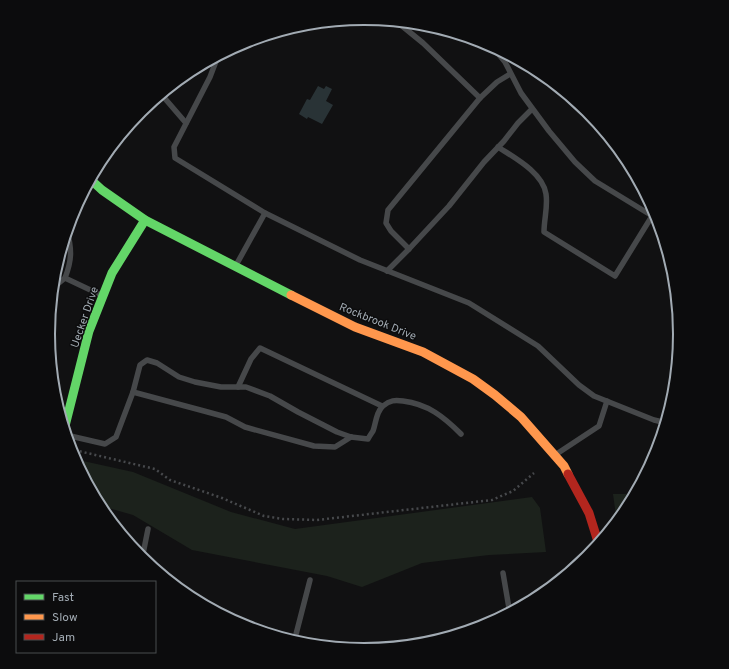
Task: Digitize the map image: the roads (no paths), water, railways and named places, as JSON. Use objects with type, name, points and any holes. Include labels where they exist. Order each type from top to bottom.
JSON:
[{"type":"street","name":"Rockbrook Drive","points":[[94,183],[145,220],[235,267],[355,327],[423,352],[473,379],[521,417],[564,466],[589,513],[597,539]]},
{"type":"street","name":"Uecker Drive","points":[[67,418],[89,331],[112,273],[145,220]]},
{"type":"lane","points":[[405,28],[423,43],[480,98]]},
{"type":"lane","points":[[500,56],[520,93],[575,162],[595,181],[649,214]]},
{"type":"lane","points":[[215,63],[210,77],[174,147],[175,158],[265,213],[360,260],[469,303],[538,346],[579,385],[594,396],[661,422]]},
{"type":"lane","points":[[410,249],[386,223],[388,210],[480,98],[497,82],[510,74]]},
{"type":"lane","points":[[165,98],[186,123]]},
{"type":"lane","points":[[387,271],[410,249],[449,206],[484,162],[532,109]]},
{"type":"lane","points":[[498,147],[529,168],[542,184],[546,193],[544,232],[615,276],[651,218]]},
{"type":"lane","points":[[235,267],[265,213]]},
{"type":"lane","points":[[60,282],[65,278],[70,264],[71,248],[69,241]]},
{"type":"lane","points":[[65,278],[103,296]]},
{"type":"lane","points":[[238,387],[251,359],[260,348],[382,406]]},
{"type":"lane","points":[[72,436],[105,444],[116,437],[133,392],[140,365],[147,360],[157,363],[179,376],[195,382],[221,388],[246,387],[270,396],[298,412],[351,438],[368,439],[373,431],[382,406],[393,400],[414,403],[428,408],[446,420],[461,434]]},
{"type":"lane","points":[[133,392],[226,417],[245,427],[314,446],[335,447],[351,438]]},
{"type":"lane","points":[[554,455],[599,426],[607,401]]},
{"type":"lane","points":[[144,551],[148,529]]},
{"type":"lane","points":[[503,573],[509,608]]},
{"type":"lane","points":[[296,636],[310,580]]}]
